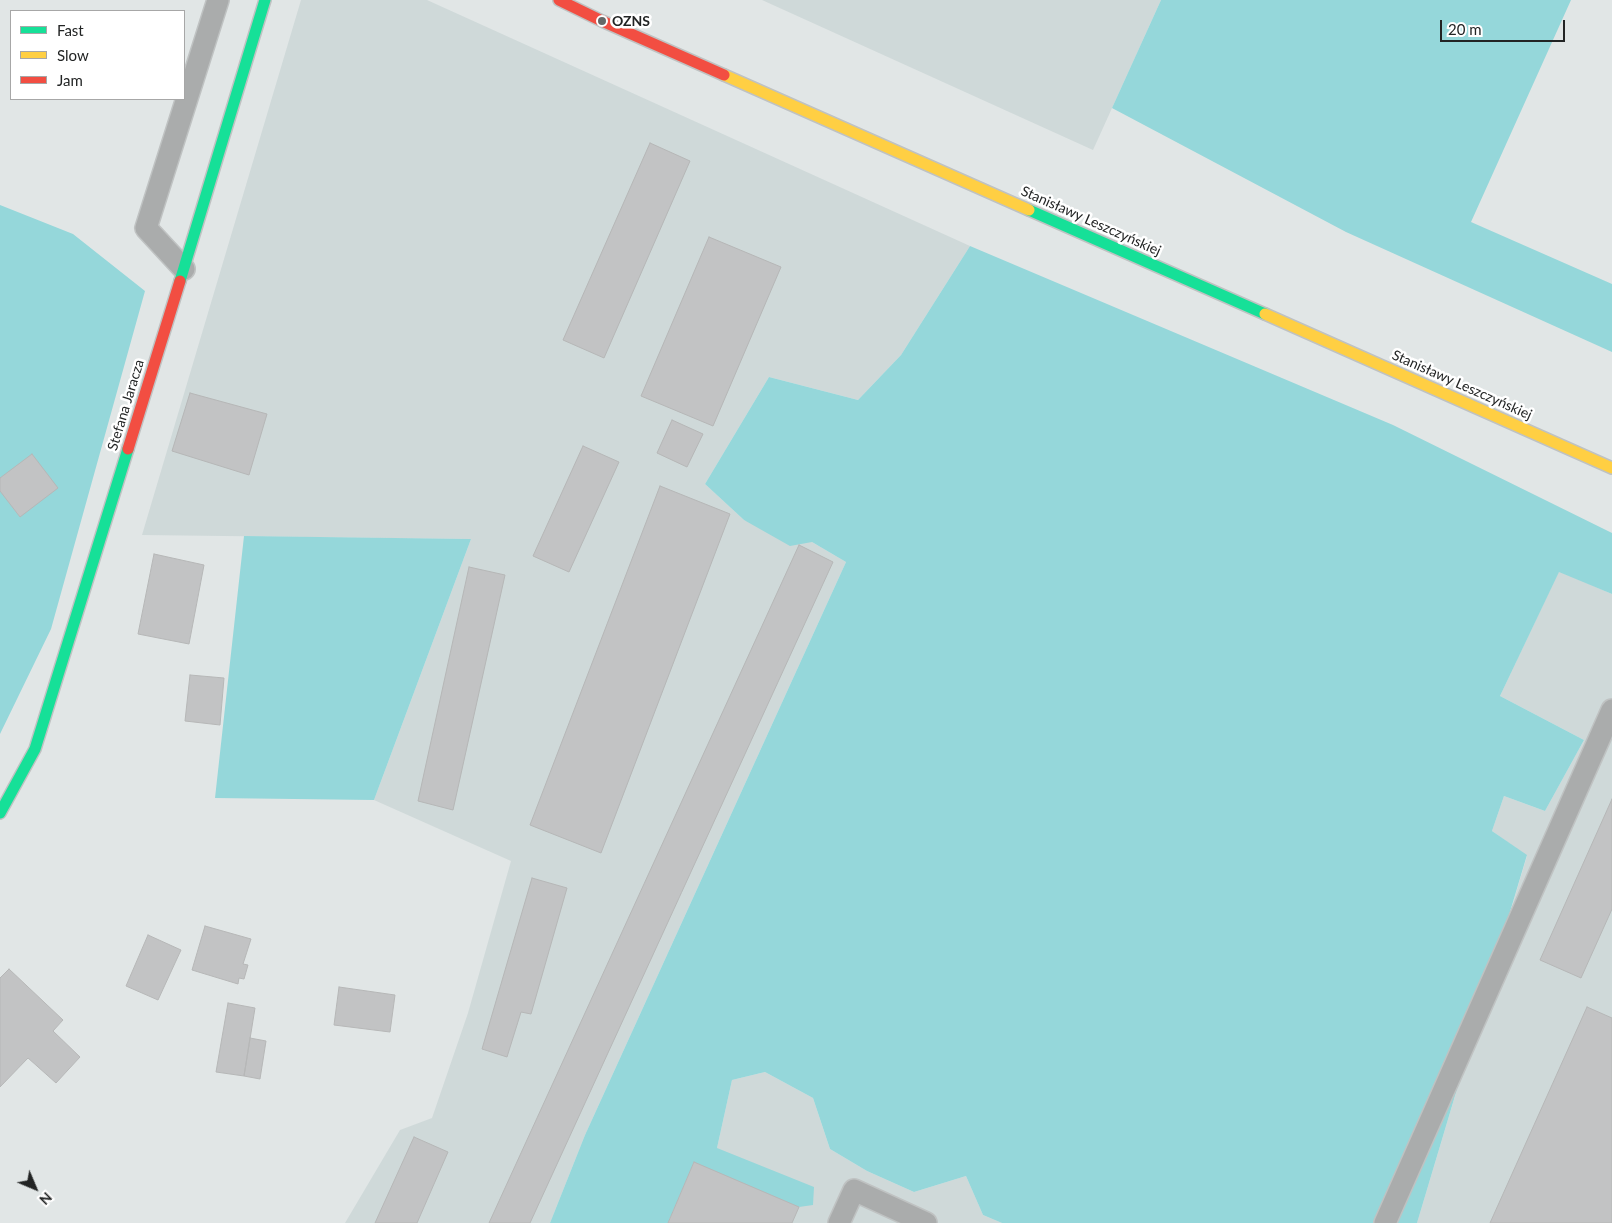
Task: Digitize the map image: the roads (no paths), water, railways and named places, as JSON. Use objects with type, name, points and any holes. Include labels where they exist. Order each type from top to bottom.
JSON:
[{"type":"street","name":"Stefana Jaracza","points":[[0,813],[34,749],[184,269],[265,0]]},
{"type":"street","name":"Stanisławy Leszczyńskiej","points":[[559,0],[629,33],[1612,468]]},
{"type":"lane","points":[[184,269],[146,228],[218,0]]},
{"type":"lane","points":[[1385,1223],[1612,710]]},
{"type":"lane","points":[[839,1223],[854,1190],[926,1223]]},
{"type":"place","name":"OZNS","points":[[602,21]]}]
